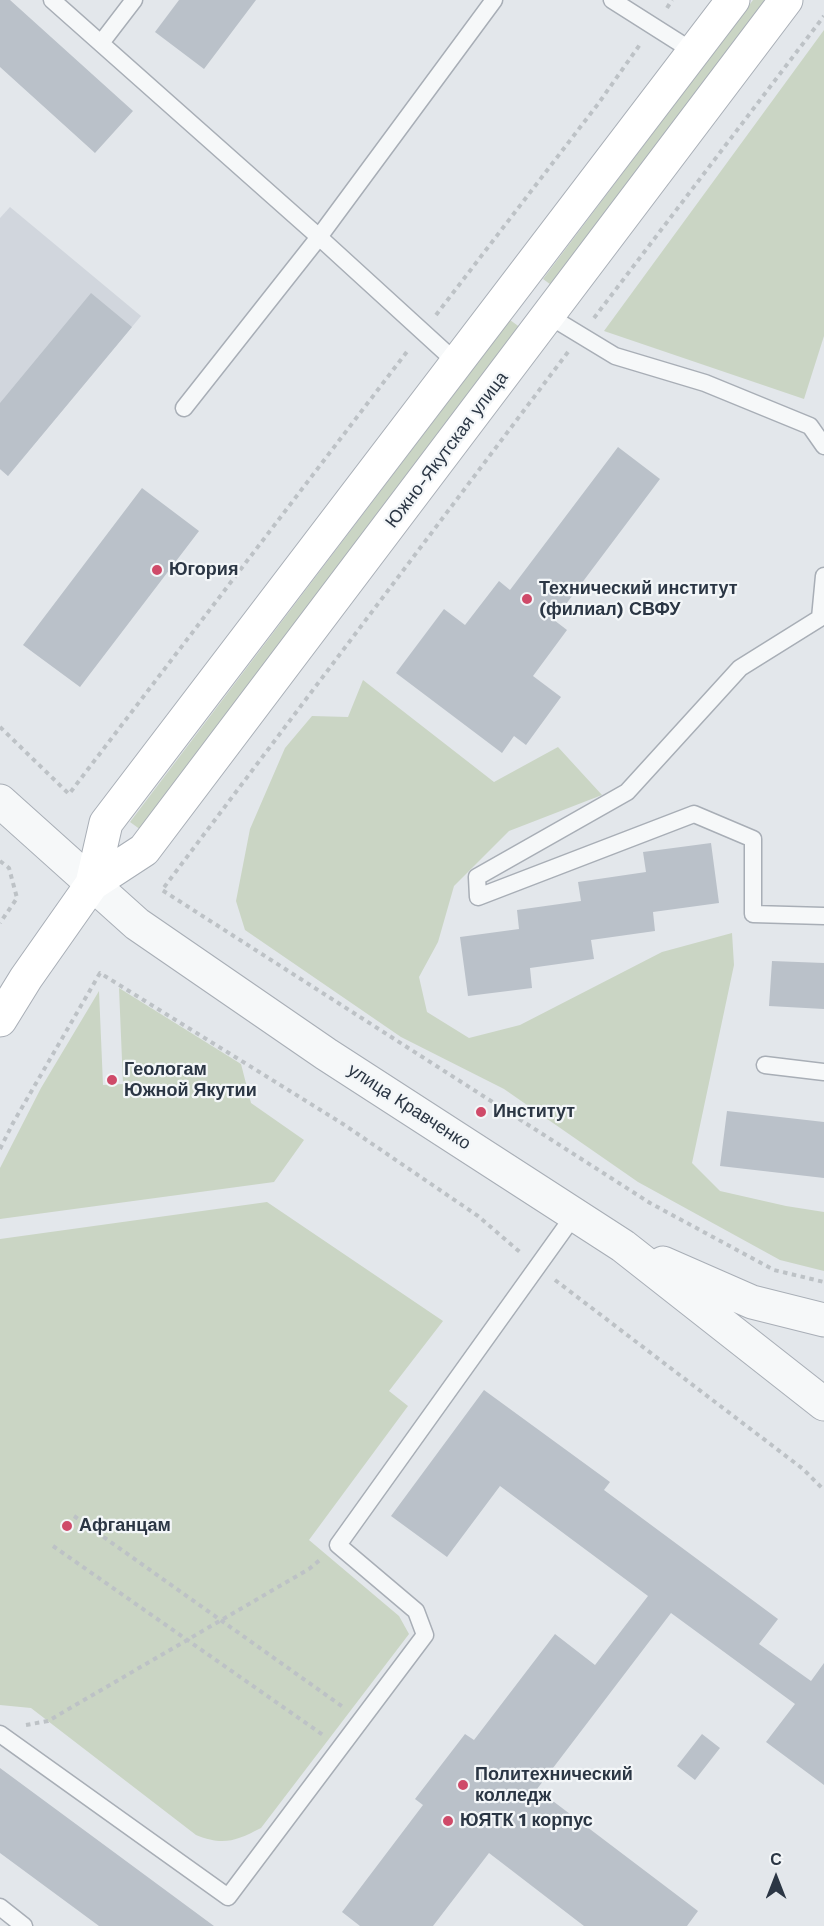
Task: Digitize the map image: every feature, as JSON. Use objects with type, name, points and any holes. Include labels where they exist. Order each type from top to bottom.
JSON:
[{"type":"street","name":"Южно-Якутская улица","points":[[92,884],[106,823],[733,0]]},
{"type":"street","name":"Южно-Якутская улица","points":[[0,1020],[26,978],[92,884],[144,850],[786,0]]},
{"type":"street","name":"улица Кравченко","points":[[0,801],[137,924],[307,1041],[623,1246],[824,1404]]},
{"type":"street","points":[[623,1246],[752,1302],[824,1320]]},
{"type":"lane","points":[[52,0],[458,363]]},
{"type":"lane","points":[[101,43],[135,0]]},
{"type":"lane","points":[[184,408],[319,237],[494,0]]},
{"type":"lane","points":[[612,0],[694,52]]},
{"type":"lane","points":[[549,316],[615,356],[705,383],[810,426],[824,446]]},
{"type":"lane","points":[[824,576],[819,618],[740,668],[627,792],[477,877],[478,897],[694,814],[753,839],[753,914],[824,916]]},
{"type":"lane","points":[[765,1065],[824,1072]]},
{"type":"lane","points":[[0,1734],[228,1897],[426,1635],[416,1611],[338,1545],[575,1214]]},
{"type":"lane","points":[[0,1907],[24,1926]]},
{"type":"path","points":[[0,728],[69,794],[598,104],[672,0]]},
{"type":"path","points":[[824,16],[162,890],[650,1203],[774,1270],[824,1282]]},
{"type":"path","points":[[0,861],[9,868],[17,898],[0,923]]},
{"type":"path","points":[[0,1149],[100,973],[343,1124],[478,1216],[537,1267],[794,1462],[824,1490]]},
{"type":"path","points":[[74,1516],[362,1720]]},
{"type":"path","points":[[19,1727],[48,1721],[309,1569],[338,1545]]},
{"type":"path","points":[[53,1546],[341,1747]]},
{"type":"shaded area","points":[[10,207],[141,316],[8,476],[0,469],[0,218]]},
{"type":"green space","points":[[753,0],[769,0],[554,287],[543,279]]},
{"type":"green space","points":[[824,30],[824,336],[804,399],[604,331]]},
{"type":"green space","points":[[510,320],[521,328],[141,830],[130,822]]},
{"type":"green space","points":[[363,680],[494,782],[558,747],[602,795],[509,831],[454,886],[438,942],[419,977],[427,1012],[469,1038],[520,1025],[662,952],[732,933],[734,965],[692,1163],[720,1191],[824,1212],[824,1271],[780,1260],[638,1182],[504,1089],[401,1037],[245,930],[236,901],[250,829],[285,748],[312,716],[348,717]]},
{"type":"green space","points":[[119,988],[241,1064],[251,1103],[304,1140],[274,1182],[0,1219],[0,1168],[41,1088],[99,991],[103,1085],[123,1084]]},
{"type":"green space","points":[[267,1202],[443,1321],[389,1391],[408,1406],[309,1540],[399,1616],[409,1634],[261,1828],[237,1839],[222,1841],[196,1835],[31,1708],[0,1705],[0,1239]]},
{"type":"building","points":[[0,0],[10,0],[133,111],[95,153],[0,67]]},
{"type":"building","points":[[179,0],[256,0],[204,69],[155,32]]},
{"type":"building","points":[[91,293],[132,327],[8,476],[0,469],[0,403]]},
{"type":"building","name":"Технический институт (филиал) СВФУ","points":[[618,447],[660,479],[554,620],[567,630],[533,676],[561,697],[526,745],[514,736],[502,753],[396,673],[444,609],[465,625],[499,581],[510,590]]},
{"type":"building","points":[[142,488],[199,531],[80,687],[23,645]]},
{"type":"building","points":[[711,843],[719,903],[653,912],[655,931],[591,940],[594,959],[530,968],[532,988],[468,996],[460,937],[519,929],[517,910],[581,901],[578,882],[646,872],[643,852]]},
{"type":"building","points":[[772,961],[824,963],[824,1009],[769,1006]]},
{"type":"building","points":[[727,1111],[824,1122],[824,1178],[720,1166]]},
{"type":"building","points":[[484,1390],[610,1482],[604,1490],[778,1619],[759,1644],[811,1681],[824,1663],[824,1785],[766,1742],[795,1704],[671,1613],[537,1789],[698,1911],[687,1926],[584,1926],[489,1853],[433,1926],[360,1926],[342,1912],[423,1805],[415,1799],[465,1734],[474,1740],[555,1634],[595,1665],[648,1596],[500,1486],[447,1557],[391,1516]]},
{"type":"building","points":[[702,1734],[720,1748],[695,1780],[677,1766]]},
{"type":"building","points":[[0,1768],[214,1926],[99,1926],[0,1853]]},
{"type":"place","name":"Югория","points":[[157,570]]},
{"type":"place","name":"Технический институт (филиал) СВФУ","points":[[527,599]]},
{"type":"place","name":"Геологам Южной Якутии","points":[[112,1080]]},
{"type":"place","name":"Институт","points":[[481,1112]]},
{"type":"place","name":"Афганцам","points":[[67,1526]]},
{"type":"place","name":"Политехнический колледж","points":[[463,1785]]},
{"type":"place","name":"ЮЯТК 1 корпус","points":[[448,1821]]}]
